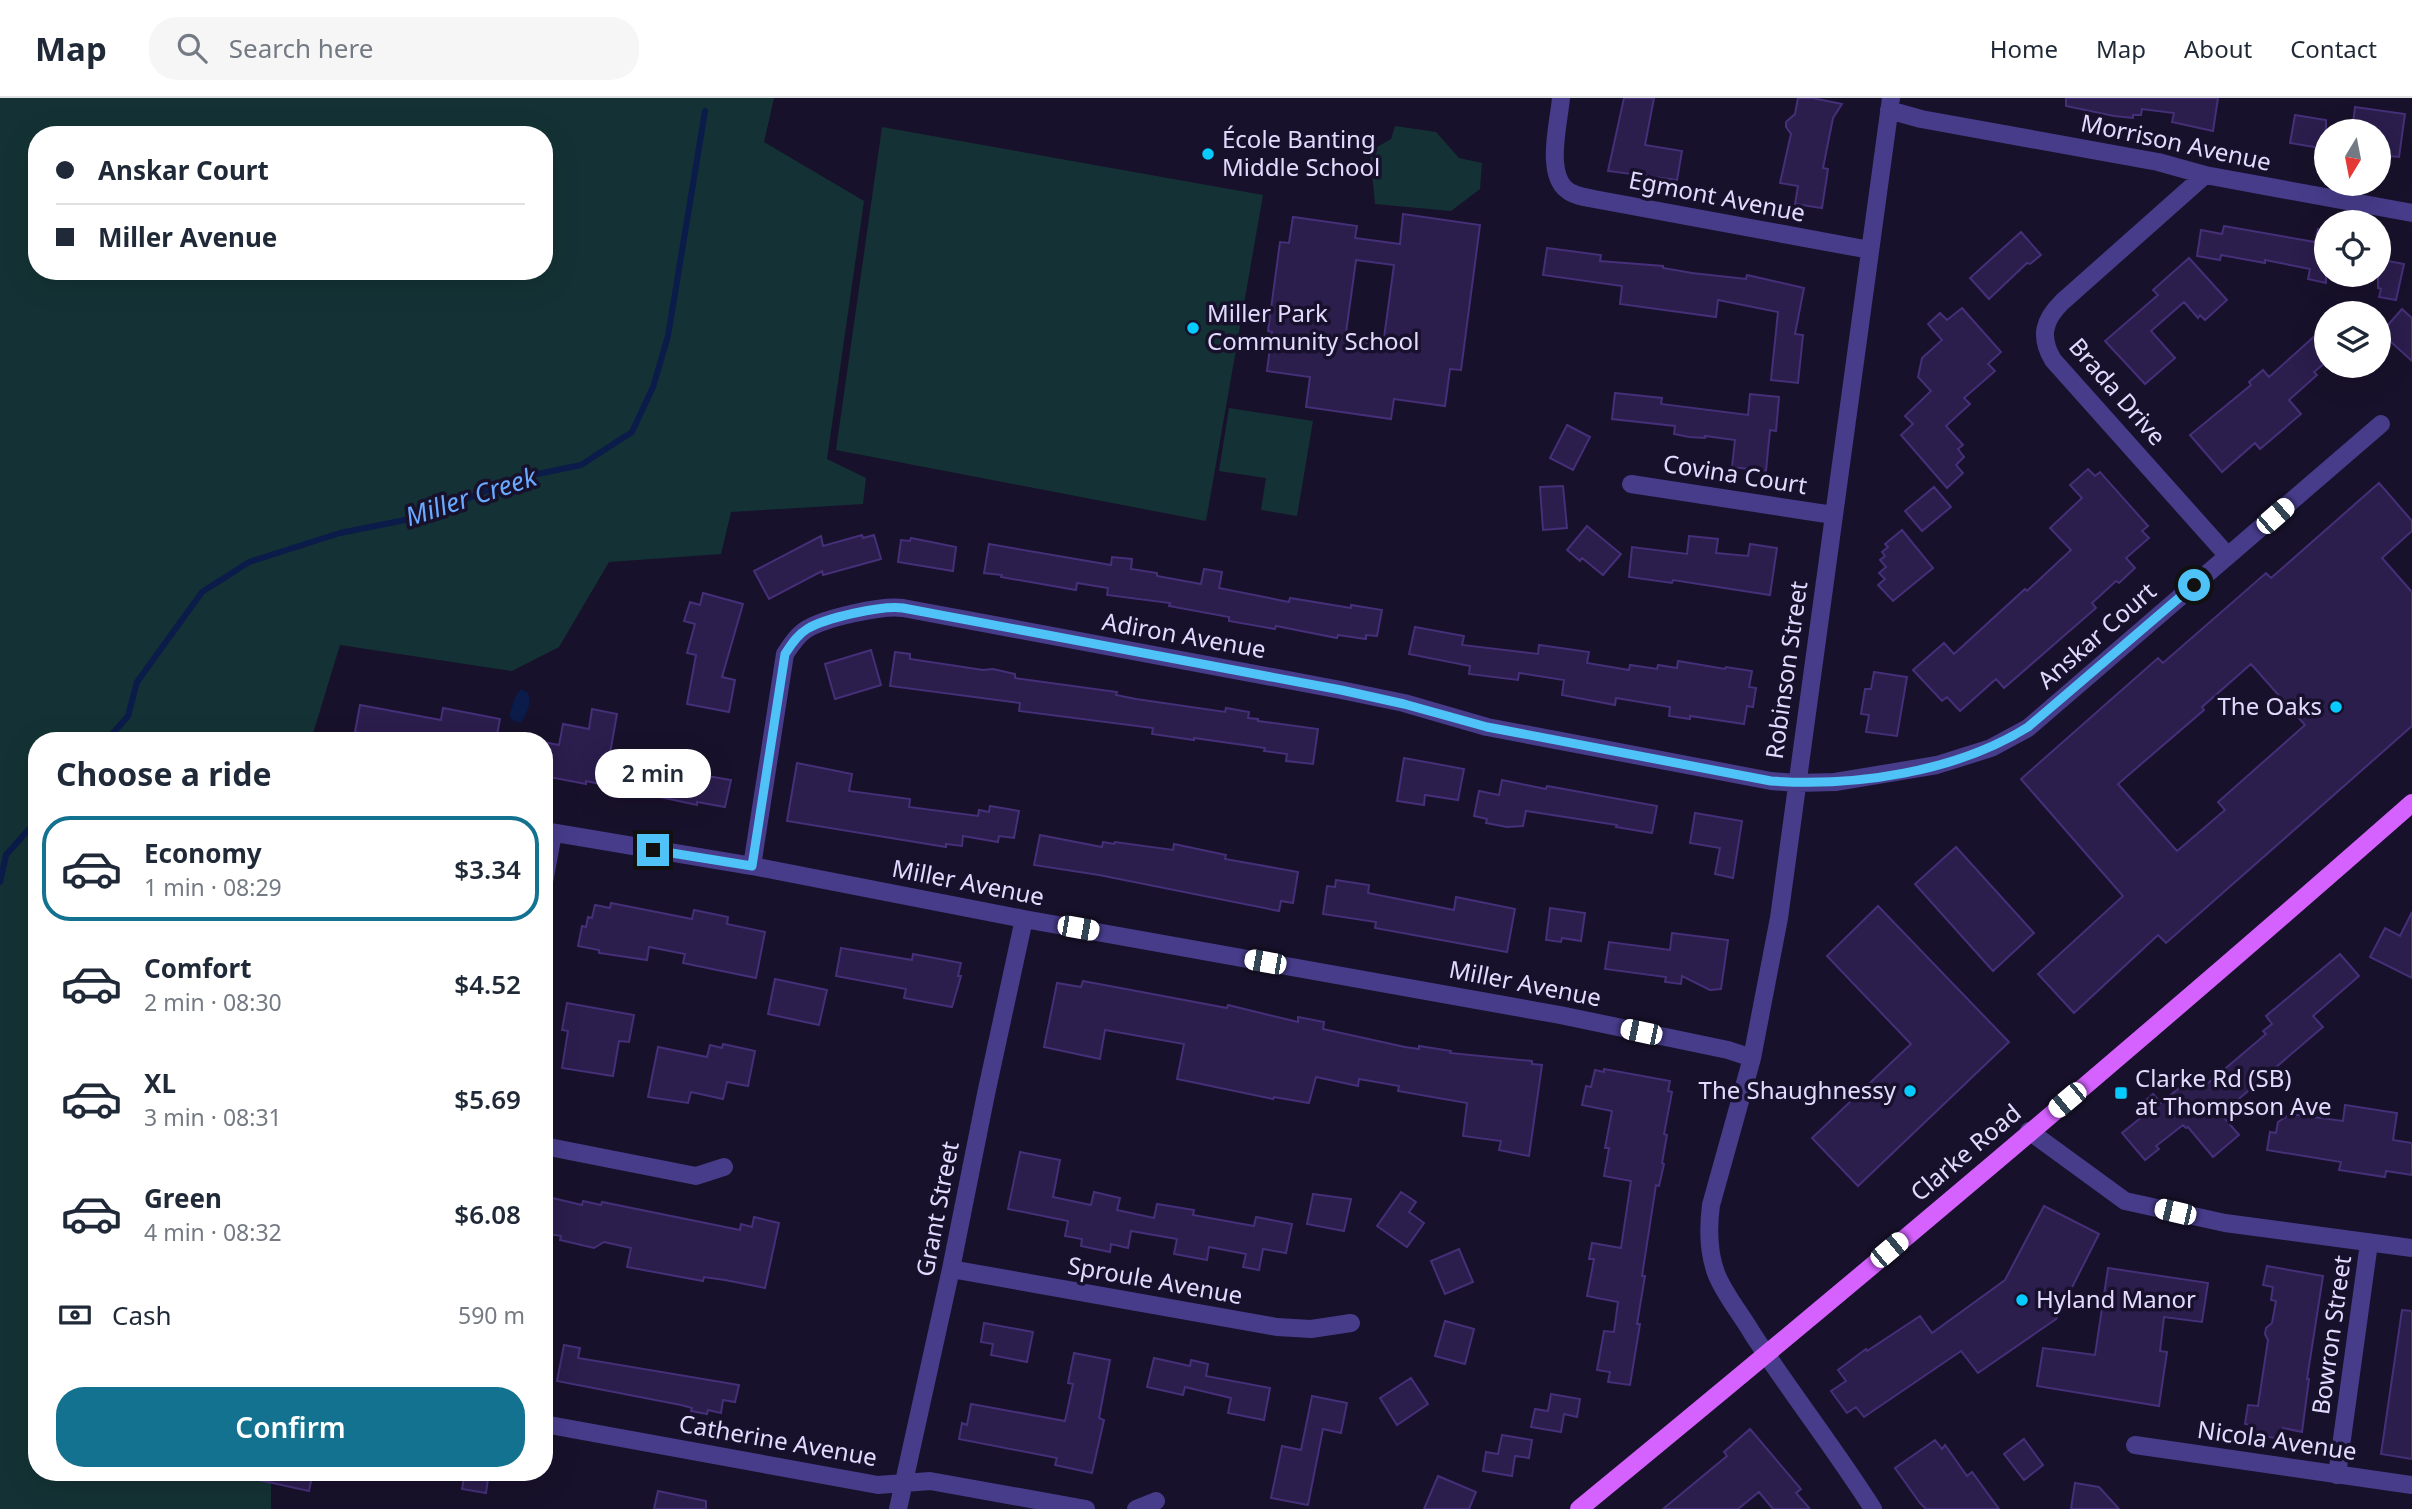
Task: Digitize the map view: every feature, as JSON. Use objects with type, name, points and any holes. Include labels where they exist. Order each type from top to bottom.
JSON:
[{"type":"main road","name":"Clarke Road","points":[[1579,1509],[1766,1355],[2273,926],[2412,803]]},
{"type":"street","name":"Egmont Avenue","points":[[1561,98],[1554,163],[1560,183],[1568,191],[1594,199],[1870,250]]},
{"type":"street","name":"Morrison Avenue","points":[[1890,104],[1921,119],[2158,162],[2205,176],[2412,213]]},
{"type":"street","name":"Robinson Street","points":[[1873,1509],[1766,1355],[1717,1275],[1709,1243],[1710,1205],[1752,1058],[1779,918],[1890,104]]},
{"type":"street","name":"Brada Drive","points":[[2205,176],[2062,302],[2050,315],[2043,333],[2045,345],[2053,359],[2228,556]]},
{"type":"street","name":"Anskar Court","points":[[1796,783],[1835,782],[1909,771],[1961,759],[2007,741],[2028,727],[2381,424]]},
{"type":"street","name":"Covina Court","points":[[1631,484],[1833,515]]},
{"type":"street","name":"Adiron Avenue","points":[[752,866],[785,654],[806,629],[868,610],[892,606],[1341,690],[1487,727],[1771,781],[1796,783]]},
{"type":"street","name":"Miller Avenue","points":[[553,833],[752,866],[1024,919],[1560,1015],[1752,1058]]},
{"type":"street","name":"Grant Street","points":[[898,1509],[1024,919]]},
{"type":"street","points":[[2029,1131],[2125,1201],[2225,1223],[2412,1248]]},
{"type":"street","points":[[553,1148],[696,1176],[724,1167]]},
{"type":"street","name":"Bowron Street","points":[[2337,1475],[2369,1242]]},
{"type":"street","name":"Sproule Avenue","points":[[951,1269],[1285,1328],[1311,1329],[1351,1323]]},
{"type":"street","name":"Catherine Avenue","points":[[553,1426],[878,1485],[930,1481],[1086,1509]]},
{"type":"street","name":"Nicola Avenue","points":[[2135,1445],[2412,1485]]},
{"type":"street","points":[[1136,1509],[1156,1501]]},
{"type":"green space","points":[[0,98],[774,98],[764,142],[864,201],[827,459],[866,478],[863,504],[731,512],[721,554],[609,562],[559,647],[512,671],[340,645],[313,732],[28,732],[28,1481],[271,1481],[271,1509],[0,1509]]},
{"type":"green space","points":[[1395,126],[1436,132],[1459,158],[1482,163],[1480,189],[1451,211],[1375,204],[1370,151],[1391,139]]},
{"type":"green space","points":[[882,127],[1263,195],[1206,521],[836,450]]},
{"type":"green space","points":[[1229,408],[1313,421],[1297,516],[1261,510],[1266,478],[1219,471]]},
{"type":"water","points":[[521,689],[528,693],[529,704],[523,719],[517,723],[509,717],[515,697]]},
{"type":"building","points":[[1624,98],[1654,98],[1645,145],[1682,151],[1677,180],[1608,171]]},
{"type":"building","points":[[1798,98],[1842,104],[1833,118],[1823,168],[1828,169],[1822,208],[1795,204],[1798,186],[1780,183],[1791,134],[1786,122],[1795,114]]},
{"type":"building","points":[[2066,98],[2218,98],[2213,131],[2172,122],[2174,113],[2142,109],[2141,115],[2133,115],[2133,118],[2114,116],[2066,106]]},
{"type":"building","points":[[2355,107],[2405,114],[2399,157],[2391,156],[2391,119],[2354,119]]},
{"type":"building","points":[[2295,115],[2320,119],[2314,119],[2314,147],[2290,143]]},
{"type":"building","points":[[1403,214],[1480,225],[1461,370],[1450,369],[1445,406],[1394,399],[1391,419],[1306,407],[1310,377],[1267,371],[1272,332],[1268,331],[1280,242],[1289,243],[1293,217],[1357,226],[1355,238],[1400,244]],"holes":[[[1356,260],[1394,265],[1383,345],[1345,340]]]},
{"type":"building","points":[[2224,226],[2314,242],[2314,280],[2308,279],[2310,269],[2265,260],[2265,263],[2221,255],[2220,260],[2197,256],[2201,230],[2222,234]]},
{"type":"building","points":[[2021,232],[2041,255],[2030,264],[2027,263],[1989,299],[1970,278]]},
{"type":"building","points":[[1547,248],[1601,255],[1600,261],[1663,266],[1692,273],[1746,279],[1747,275],[1804,288],[1795,334],[1803,335],[1798,383],[1771,380],[1778,312],[1718,300],[1716,317],[1620,304],[1622,286],[1543,275]]},
{"type":"building","points":[[2189,258],[2227,300],[2205,320],[2200,315],[2198,318],[2184,302],[2151,331],[2175,358],[2145,384],[2105,341],[2158,295],[2153,290]]},
{"type":"building","points":[[2391,262],[2404,264],[2396,300],[2379,297],[2381,289],[2378,288],[2391,287]]},
{"type":"building","points":[[1962,308],[2001,352],[1988,364],[1995,371],[1964,398],[1970,404],[1946,426],[1963,445],[1958,449],[1964,457],[1956,465],[1963,473],[1947,488],[1901,435],[1913,424],[1905,416],[1931,391],[1918,377],[1922,358],[1942,340],[1928,324],[1940,313],[1947,320]]},
{"type":"building","points":[[2402,309],[2412,318],[2412,361],[2391,342],[2391,322]]},
{"type":"building","points":[[2314,337],[2314,378],[2289,400],[2301,414],[2260,449],[2255,443],[2222,472],[2190,435],[2251,385],[2249,382],[2263,370],[2269,377]]},
{"type":"building","points":[[1615,393],[1662,398],[1661,404],[1748,415],[1750,394],[1779,397],[1776,431],[1770,430],[1766,471],[1732,467],[1735,440],[1689,437],[1674,434],[1675,426],[1612,419]]},
{"type":"building","points":[[1567,425],[1590,437],[1573,470],[1550,458]]},
{"type":"building","points":[[2088,469],[2095,476],[2100,472],[2148,526],[2142,531],[2149,538],[2126,558],[2135,568],[2119,583],[2116,581],[2092,603],[2096,608],[2004,688],[1996,679],[1960,711],[1947,697],[1942,701],[1913,670],[1944,643],[1954,654],[2071,550],[2050,528],[2082,498],[2070,485]]},
{"type":"building","points":[[2379,483],[2412,521],[2412,531],[2382,558],[2412,592],[2412,726],[2166,943],[2158,935],[2074,1013],[2038,974],[2123,896],[2021,779],[2158,658],[2163,663],[2266,573],[2271,578]],"holes":[[[2251,664],[2305,725],[2218,802],[2225,810],[2177,851],[2118,784],[2204,710],[2202,707]]]},
{"type":"building","points":[[1563,486],[1567,528],[1543,530],[1540,487]]},
{"type":"building","points":[[1934,487],[1951,507],[1922,531],[1905,511]]},
{"type":"building","points":[[1587,526],[1621,554],[1603,575],[1567,550]]},
{"type":"building","points":[[1902,530],[1933,568],[1893,601],[1878,585],[1885,579],[1879,573],[1886,567],[1880,560],[1885,556],[1882,552],[1888,547],[1885,544]]},
{"type":"building","points":[[862,535],[863,538],[874,535],[881,559],[823,575],[822,571],[769,599],[754,571],[821,536],[823,546]]},
{"type":"building","points":[[1689,536],[1718,539],[1716,553],[1748,556],[1750,544],[1777,548],[1770,595],[1673,580],[1672,583],[1629,577],[1632,547],[1687,554]]},
{"type":"building","points":[[911,538],[956,547],[953,571],[898,562],[901,540],[910,541]]},
{"type":"building","points":[[989,544],[1111,565],[1112,557],[1132,559],[1131,569],[1201,584],[1204,569],[1222,572],[1219,588],[1289,602],[1290,598],[1382,610],[1377,636],[1366,635],[1366,639],[1338,635],[1337,638],[1276,626],[1275,629],[1229,621],[1229,617],[1169,606],[1170,603],[1107,595],[1108,588],[1077,583],[1076,590],[984,573]]},
{"type":"building","points":[[703,593],[743,604],[722,677],[735,680],[729,712],[687,704],[696,655],[687,653],[695,624],[684,621],[690,602],[700,605]]},
{"type":"building","points":[[1415,627],[1464,636],[1462,645],[1538,654],[1539,645],[1589,652],[1587,663],[1629,670],[1630,665],[1657,669],[1658,665],[1677,668],[1678,661],[1752,671],[1749,687],[1756,688],[1753,707],[1747,706],[1744,724],[1690,716],[1690,719],[1669,716],[1670,707],[1616,698],[1615,705],[1562,695],[1564,680],[1519,673],[1518,680],[1469,674],[1470,666],[1409,654]]},
{"type":"building","points":[[871,650],[881,685],[835,699],[825,664]]},
{"type":"building","points":[[895,652],[910,654],[910,659],[983,670],[993,669],[1015,674],[1015,678],[1117,692],[1116,695],[1136,699],[1225,712],[1226,708],[1249,712],[1248,718],[1258,721],[1318,729],[1313,764],[1286,761],[1287,754],[1264,751],[1265,748],[1152,734],[1153,728],[1019,711],[1020,703],[890,686]]},
{"type":"building","points":[[1874,672],[1907,677],[1897,736],[1866,732],[1869,715],[1861,714],[1865,689],[1871,689]]},
{"type":"building","points":[[360,705],[441,720],[443,708],[500,719],[498,732],[355,732]]},
{"type":"building","points":[[592,709],[617,714],[609,759],[731,780],[725,807],[697,802],[697,805],[586,781],[586,784],[553,778],[553,744],[559,745],[563,724],[589,729]]},
{"type":"building","points":[[1404,758],[1464,769],[1458,800],[1425,795],[1424,805],[1397,801]]},
{"type":"building","points":[[797,763],[852,774],[849,791],[910,799],[909,807],[978,816],[979,810],[989,812],[990,806],[1019,811],[1014,838],[999,836],[998,842],[963,836],[962,846],[946,844],[946,847],[787,821]]},
{"type":"building","points":[[1502,780],[1657,806],[1652,833],[1526,811],[1523,826],[1507,827],[1486,823],[1487,819],[1474,816],[1479,791],[1499,795]]},
{"type":"building","points":[[1695,813],[1742,821],[1733,878],[1715,874],[1720,848],[1690,843]]},
{"type":"building","points":[[1040,835],[1102,847],[1103,842],[1115,842],[1173,850],[1174,844],[1226,855],[1225,859],[1298,872],[1293,903],[1281,901],[1279,911],[1099,875],[1034,865]]},
{"type":"building","points":[[1956,847],[2034,933],[1993,971],[1915,884]]},
{"type":"building","points":[[1336,880],[1369,885],[1368,893],[1454,910],[1456,897],[1515,909],[1507,952],[1375,928],[1376,922],[1323,914],[1327,886],[1335,887]]},
{"type":"building","points":[[611,903],[692,919],[694,910],[728,917],[727,924],[765,932],[756,978],[683,963],[685,954],[649,947],[647,960],[599,953],[599,950],[578,946],[582,926],[586,927],[588,917],[592,918],[595,905],[610,908]]},
{"type":"building","name":"The Shaughnessy","points":[[1878,906],[2009,1042],[1858,1186],[1812,1138],[1911,1044],[1827,956]]},
{"type":"building","points":[[1550,908],[1585,913],[1581,941],[1562,938],[1561,942],[1546,940]]},
{"type":"building","points":[[2412,912],[2412,978],[2370,957],[2385,928],[2400,936]]},
{"type":"building","points":[[1672,933],[1728,940],[1721,989],[1710,990],[1682,976],[1681,984],[1665,982],[1666,977],[1605,969],[1609,942],[1670,950]]},
{"type":"building","points":[[841,948],[912,960],[913,954],[961,963],[958,976],[961,976],[952,1007],[904,998],[906,989],[836,976]]},
{"type":"building","points":[[2340,954],[2359,976],[2313,1016],[2323,1027],[2221,1114],[2239,1135],[2213,1157],[2188,1127],[2183,1125],[2156,1146],[2159,1149],[2145,1160],[2122,1133],[2148,1112],[2141,1104],[2153,1094],[2161,1103],[2191,1078],[2201,1089],[2266,1034],[2263,1031],[2272,1024],[2266,1016]]},
{"type":"building","points":[[775,979],[827,990],[819,1025],[768,1014]]},
{"type":"building","points":[[1083,981],[1227,1008],[1228,1005],[1298,1022],[1298,1017],[1324,1022],[1323,1029],[1405,1047],[1419,1049],[1419,1046],[1451,1051],[1450,1053],[1532,1061],[1532,1064],[1542,1065],[1529,1156],[1499,1150],[1501,1141],[1463,1136],[1467,1103],[1398,1091],[1399,1086],[1359,1079],[1358,1086],[1316,1077],[1309,1103],[1273,1099],[1177,1079],[1184,1044],[1105,1030],[1100,1059],[1044,1047],[1057,983],[1081,987]]},
{"type":"building","points":[[567,1003],[634,1015],[629,1042],[619,1041],[613,1076],[562,1068],[568,1031],[562,1030]]},
{"type":"building","points":[[723,1044],[755,1051],[748,1086],[727,1082],[723,1099],[691,1092],[688,1103],[648,1097],[658,1047],[707,1057],[710,1045],[722,1048]]},
{"type":"building","points":[[1604,1069],[1670,1081],[1668,1091],[1672,1092],[1664,1134],[1667,1135],[1664,1164],[1659,1186],[1656,1185],[1642,1276],[1645,1276],[1637,1324],[1640,1324],[1630,1385],[1608,1382],[1610,1372],[1597,1370],[1604,1331],[1614,1332],[1618,1302],[1587,1296],[1594,1259],[1589,1259],[1592,1243],[1621,1248],[1631,1181],[1604,1176],[1609,1148],[1605,1148],[1612,1111],[1582,1105],[1586,1086],[1591,1087],[1595,1070],[1604,1072]]},
{"type":"building","points":[[2345,1105],[2397,1113],[2393,1140],[2412,1143],[2412,1175],[2386,1171],[2385,1177],[2339,1170],[2341,1162],[2267,1150],[2270,1132],[2276,1133],[2278,1122],[2290,1114],[2343,1121]]},
{"type":"building","points":[[1020,1152],[1060,1160],[1053,1197],[1091,1205],[1094,1192],[1120,1198],[1117,1210],[1154,1218],[1157,1204],[1194,1210],[1193,1215],[1254,1226],[1256,1217],[1292,1224],[1286,1253],[1263,1249],[1259,1270],[1243,1267],[1246,1254],[1209,1247],[1207,1260],[1174,1254],[1177,1239],[1131,1231],[1128,1248],[1111,1244],[1110,1252],[1081,1246],[1082,1239],[1065,1236],[1068,1221],[1008,1209]]},
{"type":"building","points":[[1401,1192],[1416,1202],[1409,1212],[1424,1223],[1407,1247],[1377,1226]]},
{"type":"building","points":[[1313,1194],[1351,1199],[1344,1231],[1307,1224]]},
{"type":"building","points":[[553,1198],[582,1205],[583,1201],[601,1205],[602,1202],[740,1230],[741,1224],[752,1227],[754,1217],[779,1223],[765,1288],[704,1277],[703,1281],[627,1267],[631,1248],[604,1242],[594,1248],[560,1240],[561,1236],[553,1235]]},
{"type":"building","name":"Hyland Manor","points":[[2044,1206],[2099,1234],[2056,1319],[1978,1373],[1961,1351],[1864,1417],[1856,1407],[1847,1413],[1831,1391],[1846,1381],[1838,1370],[1866,1349],[1867,1351],[1920,1316],[1932,1333],[2005,1280]]},
{"type":"building","points":[[1459,1249],[1473,1282],[1445,1294],[1431,1261]]},
{"type":"building","points":[[2267,1266],[2323,1276],[2307,1379],[2302,1432],[2283,1428],[2281,1439],[2252,1434],[2253,1425],[2245,1424],[2248,1405],[2258,1406],[2268,1340],[2266,1328],[2272,1323],[2276,1301],[2271,1300],[2273,1287],[2263,1285]]},
{"type":"building","points":[[2108,1268],[2208,1283],[2202,1322],[2164,1317],[2160,1351],[2167,1352],[2159,1406],[2037,1386],[2043,1348],[2095,1355]]},
{"type":"building","points":[[2402,1310],[2412,1311],[2412,1459],[2381,1454]]},
{"type":"building","points":[[1445,1321],[1474,1329],[1465,1364],[1435,1356]]},
{"type":"building","points":[[984,1323],[1033,1332],[1027,1362],[991,1355],[993,1344],[981,1342]]},
{"type":"building","points":[[564,1345],[580,1348],[578,1358],[739,1385],[735,1402],[723,1400],[721,1413],[708,1410],[707,1414],[691,1411],[692,1408],[681,1405],[557,1381]]},
{"type":"building","points":[[1074,1353],[1110,1360],[1099,1418],[1104,1420],[1092,1473],[1055,1465],[1057,1458],[959,1439],[962,1423],[967,1425],[971,1404],[1065,1421],[1073,1384],[1068,1383]]},
{"type":"building","points":[[1154,1358],[1190,1366],[1191,1360],[1208,1364],[1206,1376],[1270,1388],[1264,1420],[1228,1413],[1231,1398],[1185,1387],[1183,1395],[1147,1387]]},
{"type":"building","points":[[1411,1378],[1428,1404],[1397,1425],[1380,1398]]},
{"type":"building","points":[[1551,1394],[1580,1399],[1577,1417],[1564,1414],[1561,1432],[1531,1427],[1535,1409],[1548,1411]]},
{"type":"building","points":[[1312,1396],[1347,1403],[1341,1433],[1323,1429],[1308,1505],[1271,1498],[1282,1446],[1301,1450]]},
{"type":"building","points":[[1750,1429],[1801,1489],[1796,1493],[1810,1509],[1773,1509],[1759,1492],[1738,1509],[1663,1509],[1727,1456],[1724,1452]]},
{"type":"building","points":[[1502,1435],[1532,1440],[1529,1458],[1515,1456],[1512,1476],[1483,1471],[1486,1452],[1498,1454]]},
{"type":"building","points":[[2024,1439],[2043,1465],[2024,1480],[2004,1454]]},
{"type":"building","points":[[1935,1440],[1942,1449],[1945,1445],[1967,1476],[1972,1472],[1999,1509],[1926,1509],[1920,1503],[1895,1468]]},
{"type":"building","points":[[1438,1476],[1476,1492],[1469,1509],[1424,1509]]},
{"type":"building","points":[[263,1481],[311,1481],[309,1491]]},
{"type":"building","points":[[463,1481],[488,1481],[486,1493],[462,1489]]},
{"type":"building","points":[[2075,1483],[2099,1487],[2119,1509],[2071,1509]]},
{"type":"building","points":[[658,1491],[706,1501],[706,1509],[654,1509]]},
{"type":"waterway","name":"Miller Creek","points":[[114,732],[128,716],[137,682],[202,592],[249,562],[340,533],[430,515],[513,479],[581,465],[632,432],[653,387],[668,336],[705,111]]},
{"type":"waterway","name":"Miller Creek","points":[[0,882],[6,855],[28,830]]},
{"type":"place","name":"École Banting Middle School","points":[[1208,154]]},
{"type":"place","name":"Miller Park Community School","points":[[1193,328]]},
{"type":"place","name":"The Oaks","points":[[2336,707]]},
{"type":"place","name":"The Shaughnessy","points":[[1910,1091]]},
{"type":"place","name":"Clarke Rd (SB) at Thompson Ave","points":[[2121,1093]]},
{"type":"place","name":"Hyland Manor","points":[[2022,1300]]},
{"type":"route","points":[[653,850],[752,866],[785,654],[806,629],[880,607],[892,606],[1341,690],[1487,727],[1771,781],[1796,783],[1835,782],[1889,775],[1961,759],[2007,741],[2028,727],[2194,585]]}]
